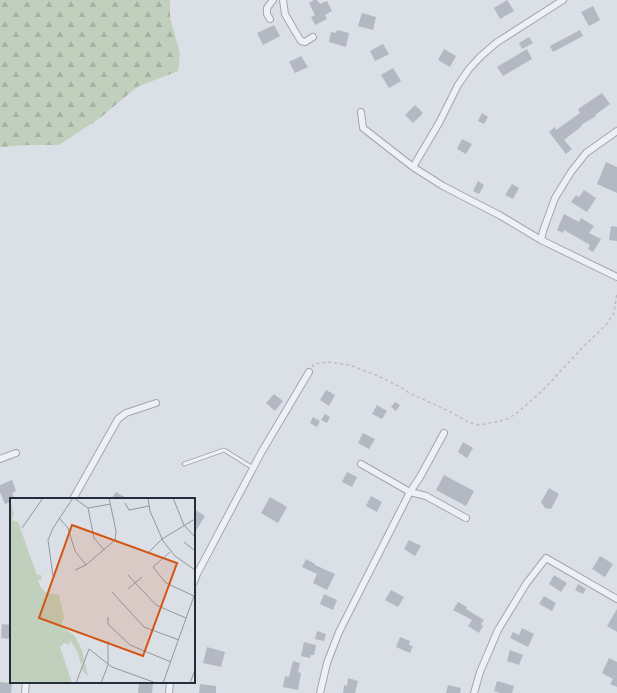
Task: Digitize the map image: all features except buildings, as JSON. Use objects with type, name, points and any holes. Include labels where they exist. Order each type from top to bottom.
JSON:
[{"type":"street","points":[[270,19],[267,14],[267,8],[273,0]]},
{"type":"street","points":[[283,0],[285,14],[301,41],[304,42],[313,37]]},
{"type":"street","points":[[413,167],[439,123],[458,85],[469,69],[496,43],[563,0]]},
{"type":"street","points":[[361,112],[363,128],[413,167],[443,186],[501,216],[541,240],[617,276]]},
{"type":"street","points":[[541,240],[543,230],[555,198],[571,172],[586,153],[617,131]]},
{"type":"street","points":[[195,579],[253,468],[309,372]]},
{"type":"street","points":[[74,498],[118,419],[126,413],[156,403]]},
{"type":"street","points":[[320,693],[326,664],[339,632],[410,492],[444,433]]},
{"type":"street","points":[[0,459],[16,453]]},
{"type":"street","points":[[361,464],[410,492],[426,496],[466,518]]},
{"type":"street","points":[[474,693],[480,672],[498,630],[526,584],[546,558],[617,599]]},
{"type":"street","points":[[25,693],[26,683]]},
{"type":"street","points":[[169,693],[170,683]]},
{"type":"lane","points":[[184,464],[224,450],[253,468]]},
{"type":"path","points":[[309,372],[314,364],[328,362],[350,365],[378,376],[468,422],[479,425],[496,422],[507,419],[517,413],[543,390],[606,325],[614,313],[617,292]]},
{"type":"green space","points":[[0,0],[170,0],[170,18],[180,53],[178,71],[137,87],[100,118],[59,145],[0,147]]}]
